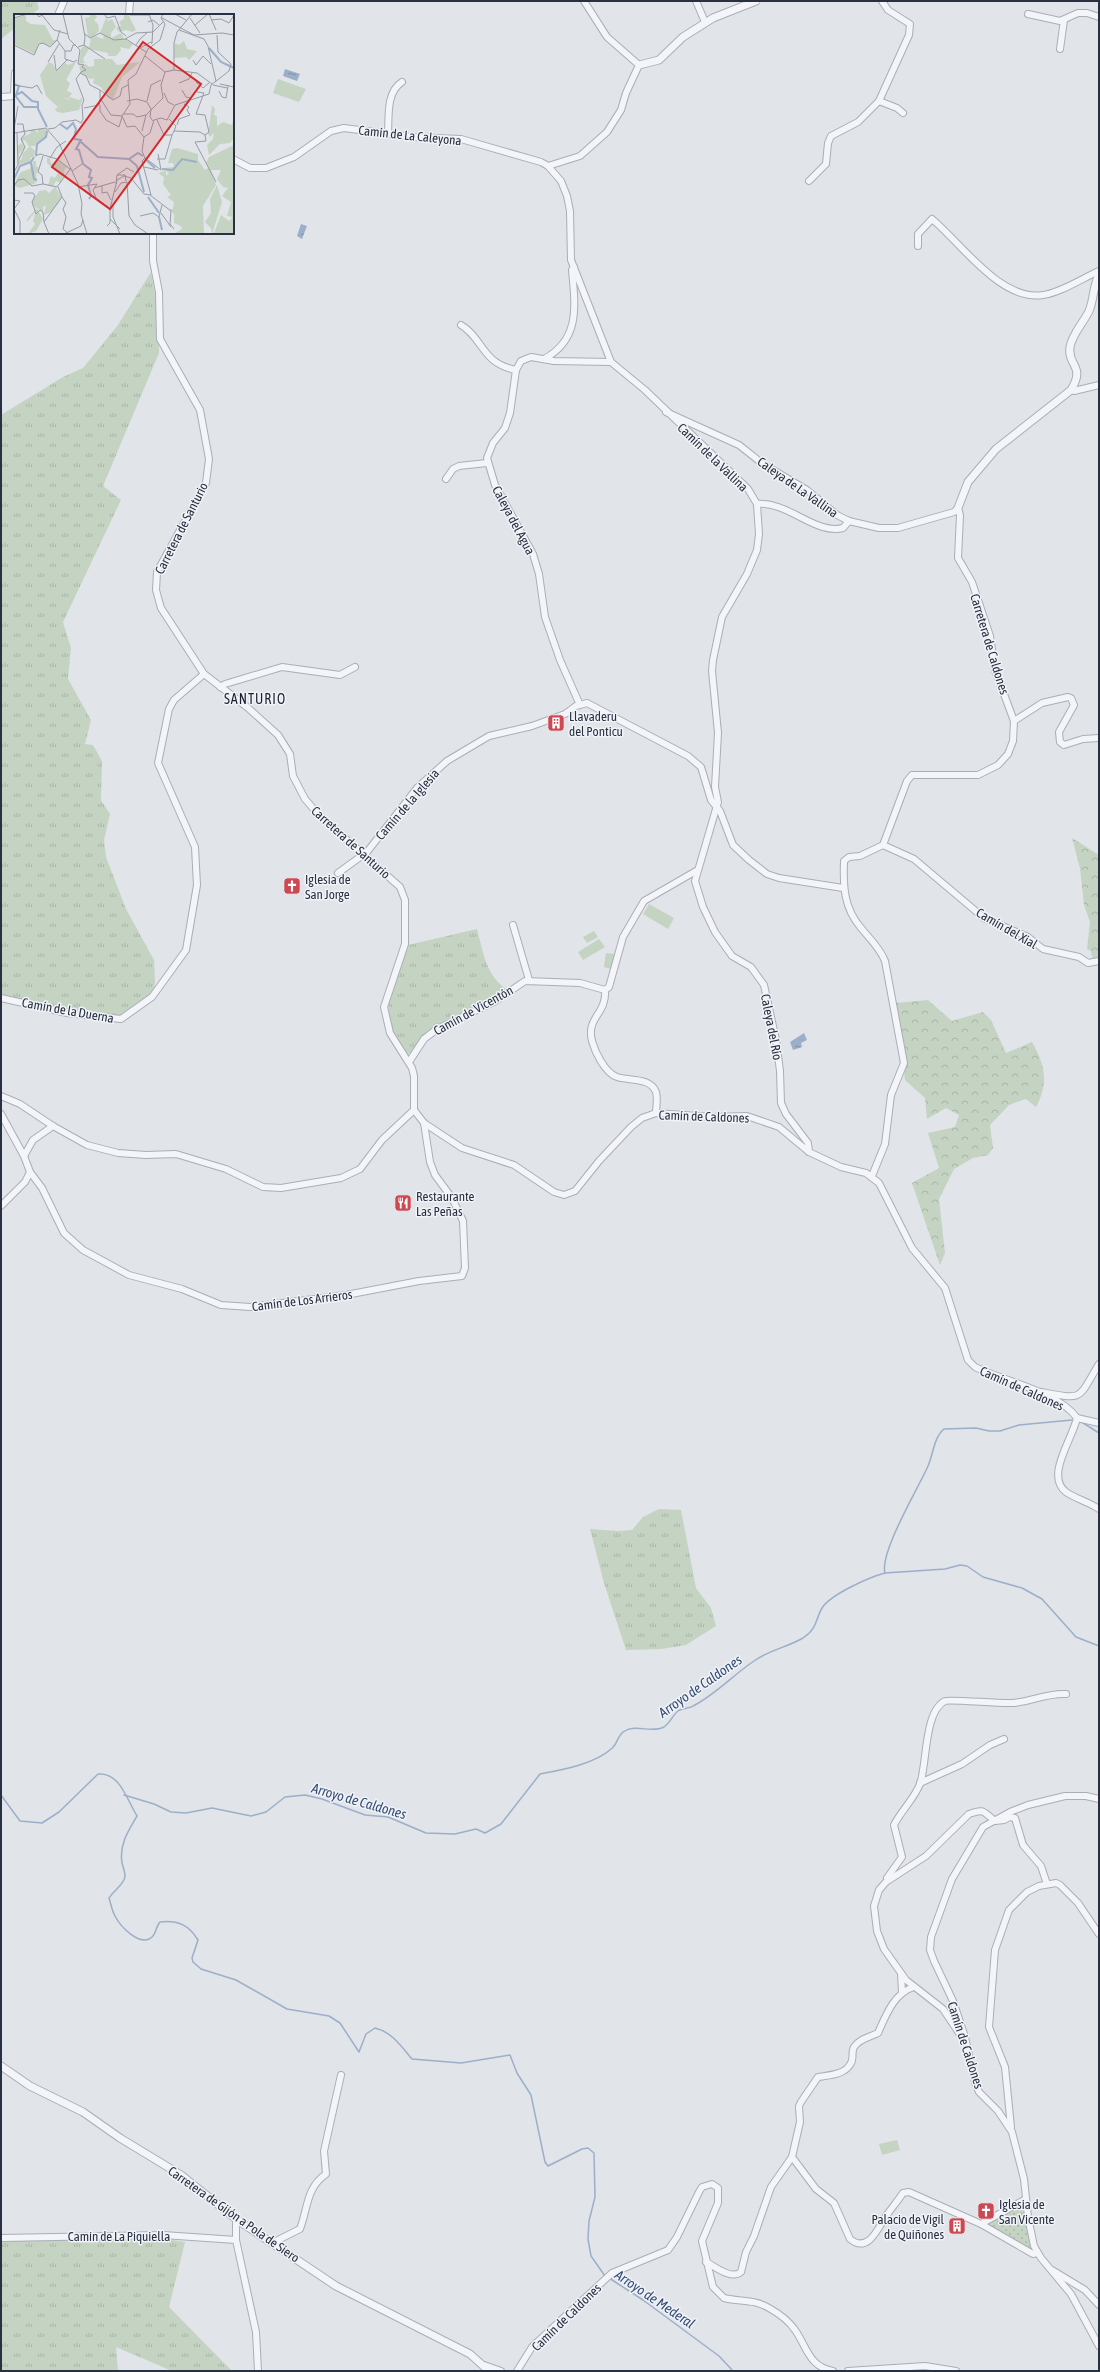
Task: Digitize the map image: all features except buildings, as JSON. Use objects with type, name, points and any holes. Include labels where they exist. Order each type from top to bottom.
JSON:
[{"type":"street","points":[[58,14],[64,1]]},
{"type":"street","points":[[129,14],[130,1]]},
{"type":"street","points":[[584,1],[607,37],[639,65]]},
{"type":"street","points":[[696,1],[705,22]]},
{"type":"street","points":[[639,65],[659,60],[683,36],[705,22],[724,12],[756,1]]},
{"type":"street","points":[[808,181],[826,164],[828,143],[831,136],[858,122],[879,101],[909,35],[911,26],[908,21],[888,10],[882,1]]},
{"type":"street","points":[[1028,14],[1049,20],[1064,20],[1078,12],[1088,13],[1099,17]]},
{"type":"street","points":[[1060,49],[1064,20]]},
{"type":"street","points":[[446,479],[453,469],[459,466],[487,463],[490,448],[503,432],[508,419],[518,364],[527,357],[611,362],[570,254],[570,210],[567,196],[561,181],[548,166],[580,156],[607,132],[621,110],[626,93],[639,65]]},
{"type":"street","points":[[388,133],[391,96],[396,86],[402,82]]},
{"type":"street","points":[[1,97],[14,96]]},
{"type":"street","points":[[879,101],[898,108],[903,113]]},
{"type":"street","name":"Camín de La Caleyona","points":[[234,160],[250,168],[261,169],[294,157],[338,128],[461,139],[541,162],[548,166]]},
{"type":"street","points":[[918,246],[918,234],[932,220],[948,232],[974,262],[1020,294],[1036,296],[1049,294],[1099,271]]},
{"type":"street","name":"Carretera de Santurio","points":[[153,234],[153,261],[159,292],[160,339],[192,394],[202,416],[209,465],[206,483],[160,565],[155,580],[156,590],[165,614],[204,674],[247,707],[278,735],[290,754],[293,776],[304,799],[318,814],[397,883],[405,900],[405,944],[384,1006],[390,1033],[409,1062],[414,1076],[414,1110]]},
{"type":"street","points":[[544,359],[560,346],[572,330],[574,312],[572,270],[574,267]]},
{"type":"street","points":[[1099,275],[1089,311],[1070,344],[1071,355],[1078,374],[1071,390],[1074,391],[1099,386]]},
{"type":"street","points":[[461,325],[470,331],[488,357],[516,370]]},
{"type":"street","name":"Camín de la Vallina","points":[[611,362],[633,379],[748,490],[757,504],[759,534],[757,550],[746,574],[722,616],[713,660],[718,733],[715,780],[718,796],[717,808],[706,847],[696,870]]},
{"type":"street","name":"Carretera de Caldones","points":[[883,846],[906,781],[912,775],[978,775],[998,765],[1008,754],[1013,741],[1014,721],[995,670],[990,636],[972,582],[958,558],[960,515],[958,508],[968,482],[996,449],[1071,390]]},
{"type":"street","name":"Caleya de La Vallina","points":[[666,412],[739,445],[764,464],[807,490],[837,515],[849,521],[879,528],[898,528],[954,512],[958,508]]},
{"type":"street","name":"Caleya del Agua","points":[[487,463],[510,516],[533,554],[539,574],[545,616],[560,660],[580,705]]},
{"type":"street","points":[[757,504],[784,508],[831,529],[843,528],[849,521]]},
{"type":"street","points":[[220,687],[225,684],[282,667],[340,675],[355,667]]},
{"type":"street","name":"Camín de la Duerna","points":[[1,998],[67,1013],[121,1019],[152,997],[163,979],[184,955],[197,890],[195,847],[158,763],[172,704],[204,674]]},
{"type":"street","points":[[1014,721],[1042,703],[1068,697],[1074,701],[1074,705],[1059,732],[1060,742],[1064,745],[1082,739],[1099,738]]},
{"type":"street","points":[[580,705],[592,705],[696,761],[701,767],[711,800],[717,808],[733,845],[767,874],[843,888]]},
{"type":"street","name":"Camín de la Iglesia","points":[[338,873],[364,855],[418,788],[439,766],[489,736],[532,726],[565,714],[580,705]]},
{"type":"street","points":[[872,1176],[885,1144],[891,1095],[904,1063],[882,954],[851,912],[843,888],[844,861],[846,859],[866,854],[883,846]]},
{"type":"street","name":"Camín del Xial","points":[[883,846],[914,859],[991,922],[1028,937],[1043,950],[1079,957],[1088,963],[1099,961]]},
{"type":"street","points":[[656,1113],[656,1092],[652,1086],[646,1082],[616,1077],[608,1070],[594,1049],[590,1030],[592,1022],[604,1007],[605,990],[609,987],[622,937],[644,900],[696,870]]},
{"type":"street","name":"Caleya del Río","points":[[696,870],[695,880],[697,890],[715,932],[732,956],[751,967],[764,985],[776,1040],[780,1071],[781,1103],[786,1114],[808,1143],[809,1152]]},
{"type":"street","points":[[513,925],[529,980],[580,983],[605,990]]},
{"type":"street","name":"Camín de Vicentón","points":[[409,1062],[424,1039],[437,1029],[483,1008],[529,980]]},
{"type":"street","points":[[1,1096],[20,1104],[53,1126],[86,1145],[103,1150],[146,1155],[176,1154],[226,1169],[263,1187],[280,1188],[341,1178],[360,1169],[382,1140],[414,1110]]},
{"type":"street","name":"Camín de Caldones","points":[[414,1110],[424,1123],[462,1148],[514,1164],[554,1192],[564,1195],[575,1192],[631,1127],[642,1118],[656,1113],[712,1117],[747,1116],[779,1127],[809,1152],[841,1167],[872,1176],[879,1183],[889,1198],[912,1248],[945,1288],[968,1360],[975,1367],[1032,1390],[1066,1406],[1077,1418],[1074,1434],[1057,1470],[1057,1478],[1066,1492],[1099,1509]]},
{"type":"street","points":[[1,1114],[24,1156],[30,1172],[25,1182],[1,1206]]},
{"type":"street","name":"Camín de Los Arrieros","points":[[30,1172],[42,1188],[64,1233],[83,1250],[137,1277],[182,1289],[221,1305],[250,1307],[346,1295],[419,1281],[462,1276],[465,1268],[463,1221],[454,1203],[434,1175],[430,1162],[424,1123]]},
{"type":"street","points":[[24,1156],[37,1137],[53,1126]]},
{"type":"street","points":[[1032,1390],[1070,1398],[1076,1397],[1084,1390],[1099,1364]]},
{"type":"street","points":[[1077,1418],[1099,1423]]},
{"type":"street","points":[[965,2037],[961,2036],[939,2005],[914,1987],[901,1973],[879,1938],[874,1906],[879,1890],[902,1857],[894,1825],[920,1783],[923,1755],[934,1717],[945,1701],[1014,1703],[1051,1693],[1066,1694]]},
{"type":"street","points":[[920,1783],[962,1764],[990,1745],[1004,1739]]},
{"type":"street","name":"Camín de Caldones","points":[[1099,1799],[1086,1796],[1065,1796],[1028,1805],[995,1821],[978,1832],[952,1879],[931,1936],[930,1950],[953,2001],[965,2037],[967,2053],[979,2092],[998,2111],[1012,2132],[1024,2179],[1029,2224],[1037,2253],[1071,2294],[1099,2346]]},
{"type":"street","points":[[879,1890],[894,1875],[926,1856],[969,1814],[978,1810],[985,1812],[995,1821],[1010,1817],[1015,1818],[1023,1845],[1041,1866],[1047,1884]]},
{"type":"street","points":[[1012,2132],[1005,2067],[989,2027],[996,1950],[1009,1910],[1017,1899],[1027,1892],[1047,1884],[1060,1885],[1078,1903],[1099,1934]]},
{"type":"street","points":[[901,1973],[902,1992]]},
{"type":"street","points":[[706,2262],[728,2274],[734,2275],[741,2272],[746,2252],[754,2236],[771,2187],[792,2157],[800,2122],[799,2106],[813,2082],[818,2077],[834,2075],[843,2071],[851,2064],[855,2046],[860,2041],[878,2033],[889,2009],[902,1992],[914,1987]]},
{"type":"street","name":"Carretera de Gijón a Pola de Siero","points":[[1,2066],[30,2086],[83,2112],[120,2138],[182,2175],[236,2219],[336,2286],[470,2354],[487,2368]]},
{"type":"street","points":[[272,2243],[300,2229],[310,2191],[313,2185],[326,2174],[324,2151],[341,2075]]},
{"type":"street","points":[[792,2157],[816,2189],[834,2203],[850,2239],[855,2242],[863,2243],[872,2239],[903,2193],[909,2192],[981,2224],[1033,2254],[1037,2253]]},
{"type":"street","name":"Camín de Caldones","points":[[517,2371],[532,2347],[612,2273],[668,2250],[677,2237],[702,2187],[712,2184],[718,2188],[718,2203],[702,2241],[713,2287],[718,2294],[724,2298],[748,2300],[770,2308],[795,2330],[805,2349],[814,2361],[834,2371]]},
{"type":"street","points":[[981,2224],[1026,2199]]},
{"type":"street","points":[[236,2219],[236,2240],[256,2332],[258,2371]]},
{"type":"street","name":"Camín de La Piquiella","points":[[1,2238],[163,2235],[236,2240]]},
{"type":"street","points":[[1049,2268],[1085,2290],[1099,2306]]},
{"type":"street","name":"Camín de Caldones","points":[[511,2371],[521,2365]]},
{"type":"street","points":[[848,2371],[925,2366],[956,2371]]},
{"type":"street","points":[[487,2368],[501,2371]]},
{"type":"green space","points":[[1,1],[37,1],[39,9],[32,14],[14,14],[14,29],[1,39]]},
{"type":"green space","points":[[278,79],[306,89],[299,102],[273,93]]},
{"type":"green space","points":[[151,272],[158,310],[159,353],[103,486],[121,500],[63,622],[71,648],[68,679],[91,720],[85,744],[93,745],[102,761],[101,800],[110,814],[104,840],[106,857],[126,909],[154,960],[155,982],[152,997],[114,1020],[1,998],[1,415],[63,377],[83,368],[118,325]]},
{"type":"green space","points":[[1072,838],[1099,855],[1099,961],[1093,963],[1091,951],[1087,949],[1090,922],[1084,905],[1080,868]]},
{"type":"green space","points":[[649,904],[674,918],[668,929],[643,914]]},
{"type":"green space","points":[[477,929],[486,963],[490,971],[501,985],[508,990],[489,1001],[440,1024],[428,1033],[415,1049],[408,1054],[401,1048],[395,1037],[390,1022],[389,1010],[392,989],[408,945]]},
{"type":"green space","points":[[594,931],[598,937],[587,943],[583,937]]},
{"type":"green space","points":[[599,939],[605,947],[583,960],[578,952]]},
{"type":"green space","points":[[606,953],[614,954],[611,969],[604,967]]},
{"type":"green space","points":[[928,1000],[952,1021],[983,1012],[991,1020],[1006,1053],[1032,1042],[1040,1058],[1044,1074],[1043,1090],[1036,1107],[1026,1099],[1009,1105],[990,1125],[993,1148],[988,1155],[973,1158],[954,1169],[939,1199],[945,1253],[940,1265],[912,1183],[939,1168],[928,1133],[955,1127],[959,1115],[946,1108],[927,1119],[925,1098],[905,1080],[896,1003]]},
{"type":"green space","points":[[659,1509],[681,1510],[696,1588],[711,1608],[716,1626],[686,1645],[661,1649],[626,1650],[604,1583],[590,1529],[618,1531],[632,1530],[643,1517]]},
{"type":"green space","points":[[897,2140],[900,2150],[882,2155],[879,2144]]},
{"type":"green space","points":[[1026,2199],[1037,2253],[981,2224]]},
{"type":"green space","points":[[158,2238],[185,2242],[169,2307],[232,2371],[172,2371],[116,2347],[118,2371],[1,2370],[1,2241]]},
{"type":"water","points":[[285,69],[300,74],[297,81],[283,76]]},
{"type":"water","points":[[301,224],[307,226],[302,239],[297,236]]},
{"type":"water","points":[[804,1033],[807,1040],[801,1043],[802,1047],[793,1050],[790,1042]]},
{"type":"waterway","name":"Arroyo de Caldones","points":[[124,1795],[154,1804],[171,1812],[186,1813],[212,1808],[251,1816],[266,1812],[285,1797],[305,1795],[322,1799],[365,1815],[388,1817],[426,1833],[455,1834],[476,1829],[485,1833],[501,1824],[540,1774],[577,1766],[596,1759],[613,1747],[621,1734],[628,1729],[659,1729],[664,1727],[678,1711],[691,1707],[701,1701],[760,1657],[803,1638],[814,1627],[822,1608],[834,1597],[861,1582],[885,1573],[885,1564],[888,1551],[894,1536],[930,1462],[938,1437],[944,1429],[976,1428],[989,1431],[1000,1431],[1019,1425],[1072,1420]]},
{"type":"waterway","name":"Arroyo de Caldones","points":[[1080,1421],[1099,1433]]},
{"type":"waterway","points":[[885,1573],[945,1569],[960,1565],[967,1566],[983,1577],[1022,1588],[1042,1599],[1076,1637],[1099,1646]]},
{"type":"waterway","name":"Arroyo de Mederal","points":[[1,1795],[20,1821],[42,1823],[59,1812],[98,1774],[112,1777],[122,1788],[137,1816],[123,1844],[121,1856],[125,1873],[124,1879],[121,1885],[109,1898],[113,1912],[121,1925],[131,1935],[143,1940],[148,1939],[154,1935],[160,1922],[178,1923],[187,1927],[198,1940],[192,1958],[193,1962],[201,1969],[236,1980],[287,2009],[329,2016],[340,2023],[359,2052],[366,2034],[375,2028],[391,2036],[412,2059],[461,2063],[510,2055],[517,2073],[531,2095],[545,2162],[548,2166],[582,2149],[588,2148],[594,2153],[595,2197],[589,2221],[588,2239],[591,2256],[605,2276]]},
{"type":"waterway","name":"Arroyo de Mederal","points":[[609,2278],[643,2300],[719,2356],[733,2371]]},
{"type":"place","name":"Llavaderu del Ponticu","points":[[556,723]]},
{"type":"place","name":"Iglesia de San Jorge","points":[[292,886]]},
{"type":"place","name":"Restaurante Las Peñas","points":[[403,1203]]},
{"type":"place","name":"Iglesia de San Vicente","points":[[986,2211]]},
{"type":"place","name":"Palacio de Vigil de Quiñones","points":[[957,2226]]},
{"type":"district","name":"SANTURIO","points":[[255,699]]}]
